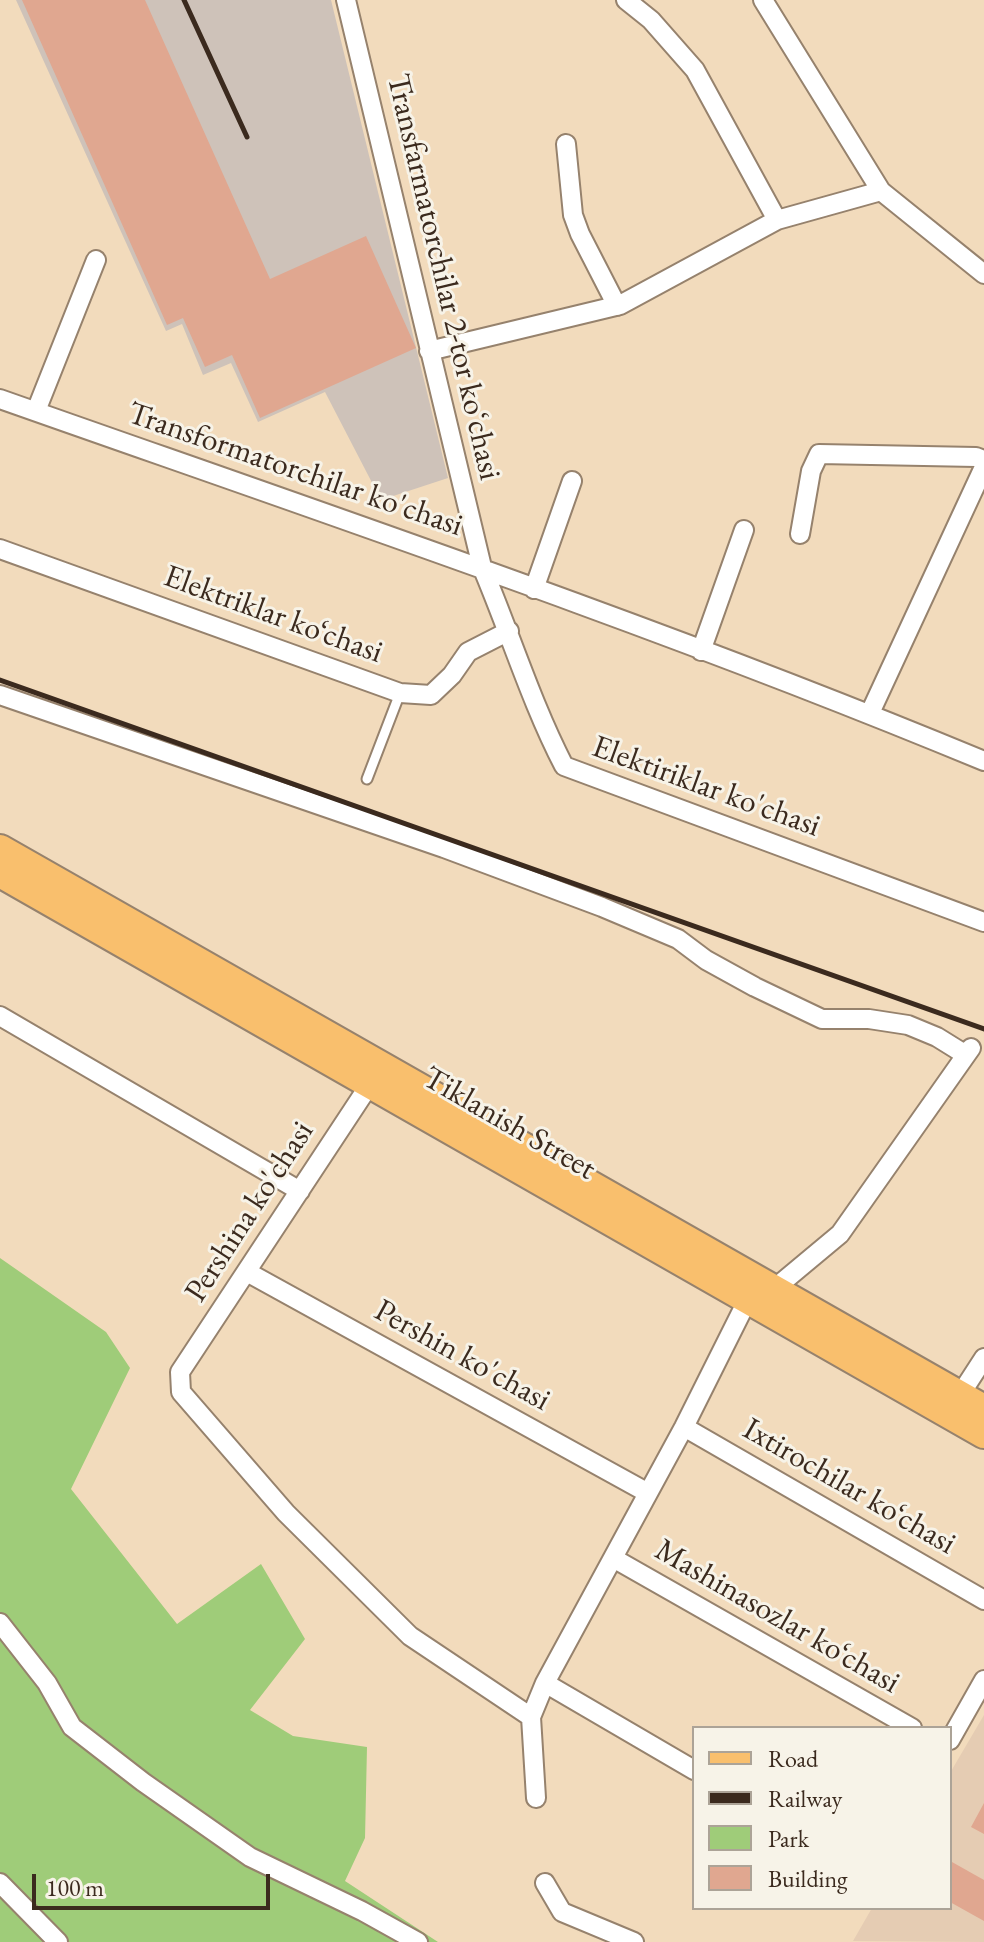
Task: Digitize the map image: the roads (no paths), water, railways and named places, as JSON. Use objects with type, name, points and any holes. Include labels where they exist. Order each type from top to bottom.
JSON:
[{"type":"main road","name":"Tiklanish Street","points":[[0,849],[761,1294],[984,1434]]},
{"type":"main road","name":"Tiklanish Street","points":[[0,873],[370,1084],[761,1294],[972,1402]]},
{"type":"street","name":"Transfarmatorchilar 2-tor koʻchasi","points":[[346,0],[482,567]]},
{"type":"street","points":[[626,0],[651,20],[695,70],[777,220]]},
{"type":"street","points":[[763,0],[881,191],[984,274]]},
{"type":"street","points":[[566,144],[573,215],[617,306]]},
{"type":"street","points":[[429,351],[617,306],[777,220],[881,191]]},
{"type":"street","points":[[36,411],[96,260]]},
{"type":"street","name":"Transformatorchilar ko'chasi","points":[[0,399],[482,567],[870,713],[984,761]]},
{"type":"street","points":[[800,534],[811,471],[819,454],[976,457],[984,460]]},
{"type":"street","points":[[870,713],[984,467]]},
{"type":"street","points":[[534,589],[572,481]]},
{"type":"street","points":[[701,651],[744,530]]},
{"type":"street","name":"Elektriklar ko‘chasi","points":[[0,549],[400,693],[431,695],[452,675],[468,652],[509,631]]},
{"type":"street","name":"Elektiriklar ko'chasi","points":[[482,567],[542,724],[564,766],[984,922]]},
{"type":"street","points":[[0,695],[432,844],[602,907],[678,939],[706,960],[822,1019],[869,1019],[908,1025],[968,1051],[840,1234],[761,1294],[684,1427],[545,1683],[531,1717],[536,1798]]},
{"type":"street","points":[[0,1016],[300,1191]]},
{"type":"street","name":"Pershina ko'chasi","points":[[370,1084],[180,1372],[181,1392],[276,1502],[410,1636],[531,1717]]},
{"type":"street","name":"Pershin ko'chasi","points":[[247,1272],[648,1493]]},
{"type":"street","points":[[972,1402],[984,1358]]},
{"type":"street","name":"Ixtirochilar ko‘chasi","points":[[684,1427],[984,1600]]},
{"type":"street","name":"Mashinasozlar ko‘chasi","points":[[613,1558],[908,1726]]},
{"type":"street","points":[[0,1623],[47,1683],[72,1727],[143,1782],[250,1857],[418,1942]]},
{"type":"street","points":[[952,1736],[984,1680]]},
{"type":"street","points":[[545,1683],[692,1769]]},
{"type":"street","points":[[0,1883],[58,1942]]},
{"type":"street","points":[[545,1883],[562,1912],[634,1942]]},
{"type":"lane","points":[[367,779],[400,693]]},
{"type":"railway","points":[[184,0],[247,137]]},
{"type":"railway","points":[[0,680],[984,1029]]}]
